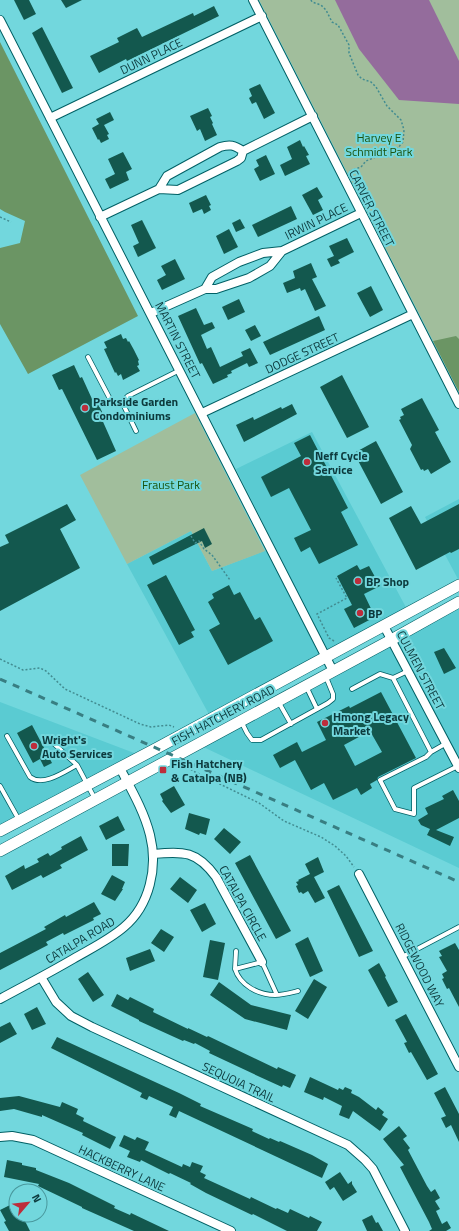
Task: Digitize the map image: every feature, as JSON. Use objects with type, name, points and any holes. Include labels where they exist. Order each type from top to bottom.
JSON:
[{"type":"main road","name":"FISH HATCHERY ROAD","points":[[0,831],[459,585]]},
{"type":"main road","name":"FISH HATCHERY ROAD","points":[[0,851],[459,602]]},
{"type":"street","name":"CARVER STREET","points":[[253,0],[459,404]]},
{"type":"street","name":"DUNN PLACE","points":[[50,118],[262,16]]},
{"type":"street","name":"MARTIN STREET","points":[[0,20],[326,657],[330,673]]},
{"type":"street","points":[[242,151],[313,116]]},
{"type":"street","points":[[158,190],[167,176],[220,147],[228,145],[235,146],[242,151]]},
{"type":"street","points":[[100,217],[158,190],[178,190],[237,161],[241,158],[242,151]]},
{"type":"street","name":"IRWIN PLACE","points":[[151,313],[205,289],[216,289],[249,278],[270,266],[282,252],[361,213]]},
{"type":"street","name":"IRWIN PLACE","points":[[205,289],[212,277],[239,262],[263,253],[282,252]]},
{"type":"street","name":"DODGE STREET","points":[[202,413],[339,350],[412,314]]},
{"type":"street","name":"CULMEN STREET","points":[[384,626],[458,767]]},
{"type":"street","name":"CATALPA ROAD","points":[[0,998],[108,940],[125,926],[139,910],[148,890],[153,869],[153,854],[150,834],[120,768]]},
{"type":"street","name":"CATALPA CIRCLE","points":[[153,854],[170,853],[196,856],[208,866],[216,877],[262,962]]},
{"type":"street","name":"RIDGEWOOD WAY","points":[[359,874],[459,1067]]},
{"type":"street","name":"SEQUOIA TRAIL","points":[[41,977],[56,1002],[71,1016],[348,1145],[373,1169],[405,1231]]},
{"type":"street","name":"HACKBERRY LANE","points":[[0,1137],[12,1136],[33,1140],[231,1231]]},
{"type":"lane","points":[[88,357],[110,399],[115,402],[122,402],[128,396],[180,370]]},
{"type":"lane","points":[[122,402],[136,431]]},
{"type":"lane","points":[[352,689],[380,674],[393,678],[408,671]]},
{"type":"lane","points":[[241,721],[252,740],[261,740],[291,724],[333,699],[330,673]]},
{"type":"lane","points":[[393,678],[431,752]]},
{"type":"lane","points":[[306,686],[318,709]]},
{"type":"lane","points":[[278,701],[291,724]]},
{"type":"lane","points":[[7,736],[30,777],[34,780],[41,781],[51,778],[77,765]]},
{"type":"lane","points":[[51,741],[77,765],[95,799]]},
{"type":"lane","points":[[446,744],[431,752],[426,757],[380,780],[394,809],[414,814],[414,788],[458,767]]},
{"type":"lane","points":[[0,786],[20,821]]},
{"type":"lane","points":[[402,957],[459,927]]},
{"type":"lane","points":[[236,951],[235,969],[237,975],[242,981],[252,988],[263,993],[277,995],[298,991]]},
{"type":"lane","points":[[235,969],[262,962],[277,995]]},
{"type":"path","points":[[311,0],[312,2],[321,5],[326,10],[332,22],[338,25],[349,45],[349,53],[358,76],[371,82],[376,87],[386,106],[401,120],[404,130],[403,142],[398,148],[366,161],[361,167],[342,174]]},
{"type":"path","points":[[0,217],[11,222]]},
{"type":"path","points":[[191,536],[195,543],[199,541],[230,580]]},
{"type":"path","points":[[334,641],[329,638],[317,614],[347,598],[336,578]]},
{"type":"path","points":[[0,660],[23,670],[40,668],[46,671],[65,689],[140,724],[151,727],[169,725],[174,727]]},
{"type":"path","points":[[184,765],[195,772],[259,803],[284,820],[321,836],[346,856],[359,874]]},
{"type":"shaded area","points":[[335,0],[429,0],[459,61],[459,104],[399,100],[359,49]]},
{"type":"shaded area","points":[[312,432],[409,613],[211,718],[127,564],[191,531],[212,571],[275,547],[236,469]]},
{"type":"shaded area","points":[[459,499],[459,581],[425,517]]},
{"type":"shaded area","points":[[459,602],[459,868],[197,744]]},
{"type":"shaded area","points":[[0,702],[142,756],[0,831]]},
{"type":"green space","name":"Harvey E Schmidt Park","points":[[259,0],[459,0],[459,392]]},
{"type":"green space","points":[[0,42],[138,316],[28,374],[0,324],[0,248],[20,243],[25,221],[0,209]]},
{"type":"green space","points":[[456,336],[459,339],[459,392],[433,341]]},
{"type":"green space","name":"Fraust Park","points":[[195,413],[265,551],[212,571],[191,531],[127,564],[80,475]]},
{"type":"building","points":[[14,0],[29,0],[36,14],[24,20]]},
{"type":"building","points":[[61,0],[82,0],[66,8]]},
{"type":"building","points":[[214,6],[219,16],[99,73],[90,56],[119,42],[117,38],[137,28],[142,37],[193,13],[194,16]]},
{"type":"building","points":[[42,27],[73,88],[62,93],[32,33]]},
{"type":"building","points":[[260,84],[275,113],[264,119],[256,102],[252,104],[249,98],[252,96],[249,89]]},
{"type":"building","points":[[208,108],[212,116],[210,117],[213,123],[212,124],[217,135],[205,141],[200,129],[197,131],[190,116]]},
{"type":"building","points":[[110,112],[114,120],[104,125],[109,134],[107,135],[109,139],[101,143],[92,128],[99,124],[96,119]]},
{"type":"building","points":[[300,140],[309,155],[306,156],[310,164],[285,176],[280,165],[292,159],[287,147]]},
{"type":"building","points":[[123,152],[132,169],[126,172],[129,180],[110,189],[105,179],[115,174],[108,159]]},
{"type":"building","points":[[266,155],[275,174],[260,181],[254,169],[259,166],[256,160]]},
{"type":"building","points":[[317,187],[323,197],[318,200],[323,210],[313,215],[302,195]]},
{"type":"building","points":[[206,195],[211,205],[209,206],[211,210],[204,214],[202,209],[193,213],[189,203]]},
{"type":"building","points":[[291,206],[297,219],[258,237],[252,225]]},
{"type":"building","points":[[240,219],[245,228],[236,232],[232,223]]},
{"type":"building","points":[[142,220],[156,248],[138,257],[133,246],[139,243],[131,225]]},
{"type":"building","points":[[229,229],[238,247],[224,254],[216,236]]},
{"type":"building","points":[[347,238],[354,252],[338,260],[340,263],[331,267],[327,259],[334,256],[329,246]]},
{"type":"building","points":[[175,259],[185,279],[162,290],[157,280],[166,275],[161,266]]},
{"type":"building","points":[[311,263],[317,277],[312,279],[326,306],[315,311],[305,289],[301,291],[300,288],[287,293],[283,283],[295,278],[293,271]]},
{"type":"building","points":[[371,286],[383,310],[370,317],[357,293]]},
{"type":"building","points":[[239,299],[245,312],[228,320],[222,307]]},
{"type":"building","points":[[196,308],[204,325],[212,322],[215,328],[201,335],[207,349],[211,347],[220,367],[243,356],[241,352],[250,348],[258,363],[249,367],[247,363],[231,371],[232,373],[227,375],[228,377],[213,384],[202,363],[200,364],[178,316]]},
{"type":"building","points":[[319,316],[325,330],[270,355],[263,342]]},
{"type":"building","points":[[255,325],[261,336],[251,341],[245,330]]},
{"type":"building","points":[[121,334],[123,339],[126,338],[128,342],[129,341],[134,350],[139,360],[139,365],[137,366],[140,371],[123,380],[121,374],[118,376],[116,372],[115,373],[104,349],[107,348],[104,342]]},
{"type":"building","points":[[74,365],[80,378],[82,377],[92,399],[95,397],[103,414],[100,415],[116,451],[97,460],[62,389],[59,390],[52,375]]},
{"type":"building","points":[[342,375],[369,427],[347,438],[320,387]]},
{"type":"building","points":[[422,398],[439,430],[435,432],[451,462],[431,474],[428,469],[424,471],[423,469],[421,470],[410,449],[412,445],[399,420],[401,419],[400,417],[404,415],[401,409]]},
{"type":"building","points":[[292,404],[297,414],[244,442],[236,425],[253,417],[254,420],[281,407],[282,409]]},
{"type":"building","points":[[310,435],[348,508],[341,512],[358,545],[319,564],[310,547],[301,552],[294,538],[311,530],[289,488],[271,497],[261,477],[301,456],[294,443]]},
{"type":"building","points":[[376,441],[403,492],[381,504],[354,453]]},
{"type":"building","points":[[67,504],[76,520],[60,529],[80,568],[0,611],[0,547],[9,543],[5,535]]},
{"type":"building","points":[[459,504],[459,549],[451,553],[450,552],[416,570],[389,518],[411,506],[421,524]]},
{"type":"building","points":[[204,528],[212,544],[205,548],[202,541],[153,565],[149,557]]},
{"type":"building","name":"BP Shop","points":[[357,565],[360,570],[369,566],[380,586],[364,594],[375,617],[354,628],[344,609],[352,605],[337,576]]},
{"type":"building","points":[[166,575],[195,630],[191,632],[194,637],[179,645],[147,585]]},
{"type":"building","points":[[229,585],[234,595],[240,592],[255,620],[260,617],[273,641],[228,665],[209,630],[220,624],[208,602],[214,598],[212,594]]},
{"type":"building","points":[[444,648],[456,668],[444,674],[434,652]]},
{"type":"building","points":[[381,692],[416,758],[378,777],[377,780],[370,784],[372,788],[361,795],[357,788],[333,800],[324,783],[311,790],[295,760],[280,768],[273,755],[297,742],[302,752],[326,740],[317,722],[349,706],[350,708]],"holes":[[[370,731],[382,752],[355,766],[344,745]]]},
{"type":"building","name":"Wright's Auto Services","points":[[32,725],[52,763],[44,767],[40,759],[33,763],[17,733]]},
{"type":"building","points":[[174,786],[185,805],[171,813],[162,801],[163,800],[160,794]]},
{"type":"building","points":[[453,790],[459,801],[459,818],[436,830],[454,837],[450,846],[427,835],[430,829],[421,825],[418,820],[428,814],[425,808],[444,799],[442,796]]},
{"type":"building","points":[[189,813],[210,819],[206,835],[200,833],[199,835],[185,829]]},
{"type":"building","points":[[118,816],[125,830],[106,840],[99,826]]},
{"type":"building","points":[[224,828],[241,842],[230,854],[214,839]]},
{"type":"building","points":[[81,836],[88,850],[60,865],[62,868],[43,878],[41,875],[12,890],[5,876],[24,865],[25,869],[39,862],[37,859],[48,853],[50,856],[62,849],[61,847]]},
{"type":"building","points":[[112,844],[129,844],[128,866],[112,866]]},
{"type":"building","points":[[250,855],[291,931],[276,939],[235,863]]},
{"type":"building","points":[[318,857],[324,872],[314,877],[325,898],[315,903],[308,891],[303,894],[301,892],[299,893],[296,882],[310,874],[305,864]]},
{"type":"building","points":[[112,875],[125,882],[123,889],[115,901],[101,894]]},
{"type":"building","points":[[180,877],[197,890],[188,903],[170,889]]},
{"type":"building","points":[[339,885],[373,951],[359,957],[327,891]]},
{"type":"building","points":[[94,902],[101,914],[93,918],[94,920],[46,942],[48,945],[0,970],[0,953],[46,929],[44,927],[65,915],[66,917]]},
{"type":"building","points":[[205,903],[216,924],[202,932],[190,910]]},
{"type":"building","points":[[161,929],[174,937],[164,952],[151,943]]},
{"type":"building","points":[[308,937],[323,971],[310,977],[295,944]]},
{"type":"building","points":[[210,940],[225,943],[218,980],[203,977]]},
{"type":"building","points":[[455,943],[459,950],[459,1007],[449,988],[447,989],[442,979],[444,978],[442,974],[447,971],[439,957],[442,956],[439,951]]},
{"type":"building","points":[[150,949],[155,961],[130,971],[126,958]]},
{"type":"building","points":[[379,963],[398,1002],[388,1007],[368,970]]},
{"type":"building","points":[[88,972],[104,995],[93,1002],[78,979]]},
{"type":"building","points":[[314,979],[327,987],[308,1019],[295,1011]]},
{"type":"building","points":[[219,982],[251,1005],[291,1015],[287,1030],[245,1019],[210,995]]},
{"type":"building","points":[[117,994],[128,1000],[130,997],[154,1009],[153,1012],[188,1029],[207,1037],[208,1036],[277,1069],[278,1067],[296,1075],[290,1088],[283,1085],[282,1087],[260,1077],[209,1053],[210,1051],[195,1043],[183,1041],[139,1021],[111,1006]]},
{"type":"building","points":[[37,1007],[46,1024],[32,1030],[24,1014]]},
{"type":"building","points":[[406,1014],[438,1074],[427,1080],[411,1052],[409,1053],[404,1043],[407,1042],[395,1020]]},
{"type":"building","points":[[10,1022],[17,1034],[0,1043],[0,1027]]},
{"type":"building","points":[[57,1037],[179,1093],[201,1104],[200,1106],[253,1129],[252,1131],[269,1139],[280,1141],[312,1155],[328,1164],[322,1178],[179,1111],[176,1118],[169,1115],[173,1107],[149,1096],[147,1100],[140,1097],[142,1093],[51,1048]]},
{"type":"building","points":[[310,1077],[338,1090],[339,1088],[343,1090],[345,1087],[352,1090],[351,1093],[376,1110],[378,1107],[384,1112],[382,1115],[388,1119],[380,1131],[353,1111],[349,1119],[339,1115],[342,1106],[324,1097],[323,1100],[304,1092]]},
{"type":"building","points":[[445,1087],[459,1114],[459,1142],[451,1125],[446,1128],[441,1118],[446,1116],[434,1093]]},
{"type":"building","points":[[19,1096],[60,1107],[62,1102],[78,1109],[76,1114],[84,1118],[83,1121],[116,1137],[110,1149],[82,1135],[83,1133],[42,1115],[42,1117],[14,1109],[0,1111],[0,1098]]},
{"type":"building","points":[[399,1126],[407,1136],[403,1139],[410,1148],[408,1150],[427,1186],[431,1192],[435,1189],[440,1198],[435,1201],[440,1209],[436,1211],[442,1224],[447,1221],[451,1228],[446,1231],[429,1231],[432,1229],[429,1222],[400,1167],[404,1165],[383,1139]]},
{"type":"building","points":[[124,1135],[135,1140],[137,1137],[149,1142],[145,1150],[182,1167],[183,1164],[190,1167],[192,1162],[203,1166],[200,1172],[206,1175],[204,1178],[250,1199],[251,1197],[288,1213],[290,1209],[322,1222],[317,1231],[287,1231],[206,1193],[190,1184],[191,1183],[170,1173],[169,1174],[141,1160],[140,1162],[127,1157],[130,1151],[119,1146]]},
{"type":"building","points":[[7,1160],[22,1163],[22,1165],[36,1168],[36,1170],[69,1183],[115,1206],[114,1208],[130,1215],[131,1213],[169,1231],[134,1231],[48,1191],[48,1183],[34,1183],[4,1177]]},
{"type":"building","points":[[340,1172],[348,1184],[352,1181],[352,1184],[357,1192],[343,1201],[334,1187],[330,1190],[325,1182]]},
{"type":"building","points":[[8,1206],[8,1223],[26,1223],[30,1231],[9,1231],[0,1210]]},
{"type":"building","points":[[372,1215],[376,1223],[378,1222],[383,1231],[367,1231],[362,1220]]},
{"type":"railway","points":[[0,679],[459,882]]},
{"type":"place","name":"Parkside Garden Condominiums","points":[[85,408]]},
{"type":"place","name":"Neff Cycle Service","points":[[307,462]]},
{"type":"place","name":"BP Shop","points":[[358,581]]},
{"type":"place","name":"BP","points":[[360,613]]},
{"type":"place","name":"Hmong Legacy Market","points":[[325,723]]},
{"type":"place","name":"Wright's Auto Services","points":[[34,746]]},
{"type":"place","name":"Fish Hatchery & Catalpa (NB)","points":[[163,770]]}]
